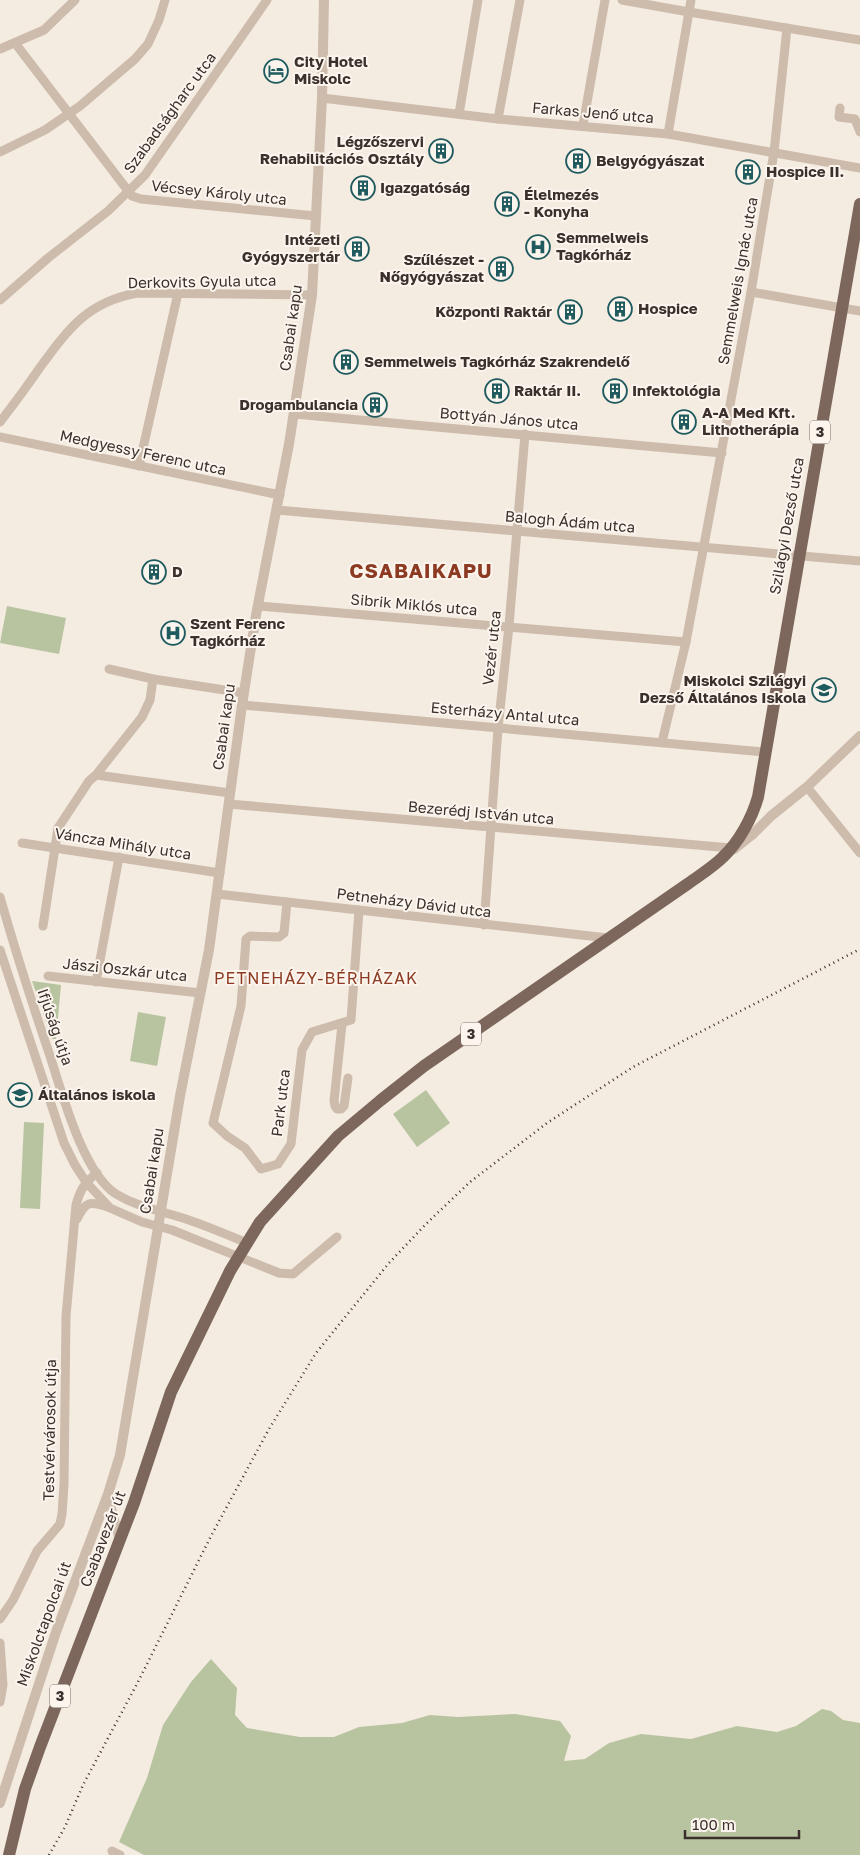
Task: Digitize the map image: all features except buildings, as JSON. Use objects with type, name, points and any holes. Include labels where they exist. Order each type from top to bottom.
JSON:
[{"type":"main road","name":"Szilágyi Dezső utca","points":[[727,853],[748,823],[758,797],[860,204]]},
{"type":"main road","name":"3","points":[[247,1243],[260,1222],[338,1136],[381,1100],[424,1066],[689,883],[727,853]]},
{"type":"main road","name":"Csabavezér út","points":[[9,1855],[28,1781],[120,1540],[120,1523],[171,1392],[215,1300],[247,1243]]},
{"type":"street","points":[[0,49],[44,30],[75,0]]},
{"type":"street","points":[[0,152],[45,130],[69,114],[134,60],[148,44],[159,20],[165,0]]},
{"type":"street","name":"Szabadságharc utca","points":[[0,300],[129,192],[145,175],[260,10],[265,0]]},
{"type":"street","name":"Csabai kapu","points":[[120,1456],[180,1096],[209,950],[242,705],[294,414],[312,295],[322,98],[324,0]]},
{"type":"street","points":[[460,114],[478,0]]},
{"type":"street","points":[[498,119],[520,0]]},
{"type":"street","points":[[583,125],[606,0]]},
{"type":"street","points":[[622,0],[860,40]]},
{"type":"street","points":[[668,134],[691,0]]},
{"type":"street","name":"Semmelweis Ignác utca","points":[[662,742],[686,642],[751,292],[774,152],[787,28]]},
{"type":"street","name":"Vécsey Károly utca","points":[[15,43],[132,196],[141,199],[316,216]]},
{"type":"street","name":"Farkas Jenő utca","points":[[322,98],[498,119],[668,134],[860,168]]},
{"type":"street","points":[[840,108],[839,117],[855,119],[858,124]]},
{"type":"street","points":[[751,292],[860,311]]},
{"type":"street","points":[[139,466],[178,293]]},
{"type":"street","name":"Derkovits Gyula utca","points":[[0,422],[67,330],[89,312],[123,295],[178,293],[312,295]]},
{"type":"street","name":"Bottyán János utca","points":[[294,414],[722,453]]},
{"type":"street","name":"Vezér utca","points":[[484,925],[498,728],[509,626],[525,434]]},
{"type":"street","name":"Medgyessy Ferenc utca","points":[[0,437],[280,496]]},
{"type":"street","name":"Balogh Ádám utca","points":[[277,510],[860,561]]},
{"type":"street","name":"Sibrik Miklós utca","points":[[259,606],[686,642]]},
{"type":"street","points":[[109,669],[153,679],[244,693]]},
{"type":"street","points":[[43,926],[58,828],[89,781],[96,775],[142,717],[150,700],[153,679]]},
{"type":"street","name":"Esterházy Antal utca","points":[[242,705],[765,752]]},
{"type":"street","points":[[727,853],[753,834],[771,816],[807,787],[860,736]]},
{"type":"street","name":"Bezerédj István utca","points":[[96,775],[230,798],[727,853]]},
{"type":"street","points":[[807,787],[860,853]]},
{"type":"street","points":[[748,823],[771,816]]},
{"type":"street","name":"Váncza Mihály utca","points":[[22,843],[220,873]]},
{"type":"street","points":[[96,982],[118,857]]},
{"type":"street","name":"Petneházy Dávid utca","points":[[217,894],[608,938]]},
{"type":"street","name":"Ifjúság útja","points":[[0,897],[26,986],[77,1136],[97,1173],[115,1193],[146,1208],[173,1214],[247,1243]]},
{"type":"street","name":"Park utca","points":[[288,902],[284,933],[279,938],[250,936],[246,939],[241,1006],[213,1123],[245,1148],[261,1169],[278,1164],[291,1144],[302,1050],[312,1032],[342,1024]]},
{"type":"street","points":[[0,905],[2,922],[14,943]]},
{"type":"street","points":[[348,1078],[344,1106],[338,1109],[334,1101],[342,1024],[351,1020],[359,910]]},
{"type":"street","name":"Ifjúság útja","points":[[0,950],[64,1143],[86,1182],[108,1207],[142,1222],[170,1229],[279,1273],[293,1274],[337,1237]]},
{"type":"street","name":"Jászi Oszkár utca","points":[[48,976],[200,993]]},
{"type":"street","name":"Testvérvárosok útja","points":[[0,1619],[13,1600],[37,1552],[60,1524],[64,1485],[66,1316],[76,1204],[79,1193],[86,1182],[97,1173]]},
{"type":"street","points":[[75,1223],[82,1208],[86,1205],[91,1203],[108,1207]]},
{"type":"street","name":"Miskolctapolcai út","points":[[0,1803],[56,1632],[108,1494],[120,1456]]},
{"type":"street","points":[[108,1494],[120,1523]]},
{"type":"street","points":[[0,1643],[3,1685],[0,1702]]},
{"type":"green space","points":[[7,606],[66,618],[59,654],[0,643]]},
{"type":"green space","points":[[32,981],[61,985],[56,1039],[52,1039]]},
{"type":"green space","points":[[138,1012],[166,1017],[157,1066],[130,1061]]},
{"type":"green space","points":[[426,1090],[450,1123],[417,1147],[393,1114]]},
{"type":"green space","points":[[24,1122],[44,1123],[40,1209],[20,1208]]},
{"type":"green space","points":[[211,1659],[237,1688],[235,1715],[247,1728],[300,1737],[334,1737],[359,1727],[402,1723],[430,1715],[458,1717],[515,1714],[560,1721],[571,1736],[564,1761],[585,1759],[609,1743],[641,1734],[691,1739],[737,1726],[777,1732],[796,1726],[822,1709],[831,1711],[843,1720],[860,1723],[860,1855],[144,1855],[119,1842],[147,1778],[163,1725],[191,1682]]},
{"type":"railway","points":[[49,1855],[65,1827],[83,1785],[139,1680],[211,1536],[269,1429],[316,1353],[389,1263],[470,1182],[547,1123],[633,1067],[860,949]]},
{"type":"place","name":"City Hotel Miskolc","points":[[276,71]]},
{"type":"place","name":"Légzőszervi Rehabilitációs Osztály","points":[[441,151]]},
{"type":"place","name":"Belgyógyászat","points":[[578,161]]},
{"type":"place","name":"Hospice II.","points":[[748,172]]},
{"type":"place","name":"Igazgatóság","points":[[363,188]]},
{"type":"place","name":"Élelmezés - Konyha","points":[[507,204]]},
{"type":"place","name":"Semmelweis Tagkórház","points":[[538,247]]},
{"type":"place","name":"Intézeti Gyógyszertár","points":[[357,249]]},
{"type":"place","name":"Szűlészet - Nőgyógyászat","points":[[501,269]]},
{"type":"place","name":"Hospice","points":[[620,309]]},
{"type":"place","name":"Központi Raktár","points":[[570,312]]},
{"type":"place","name":"Semmelweis Tagkórház Szakrendelő","points":[[346,362]]},
{"type":"place","name":"Raktár II.","points":[[497,391]]},
{"type":"place","name":"Infektológia","points":[[615,391]]},
{"type":"place","name":"Drogambulancia","points":[[375,405]]},
{"type":"place","name":"A-A Med Kft. Lithotherápia","points":[[684,422]]},
{"type":"place","name":"D","points":[[154,572]]},
{"type":"place","name":"Szent Ferenc Tagkórház","points":[[173,633]]},
{"type":"place","name":"Miskolci Szilágyi Dezső Általános Iskola","points":[[824,690]]},
{"type":"place","name":"Általános iskola","points":[[20,1095]]},
{"type":"district","name":"CSABAIKAPU","points":[[421,571]]},
{"type":"district","name":"PETNEHÁZY-BÉRHÁZAK","points":[[316,978]]}]
